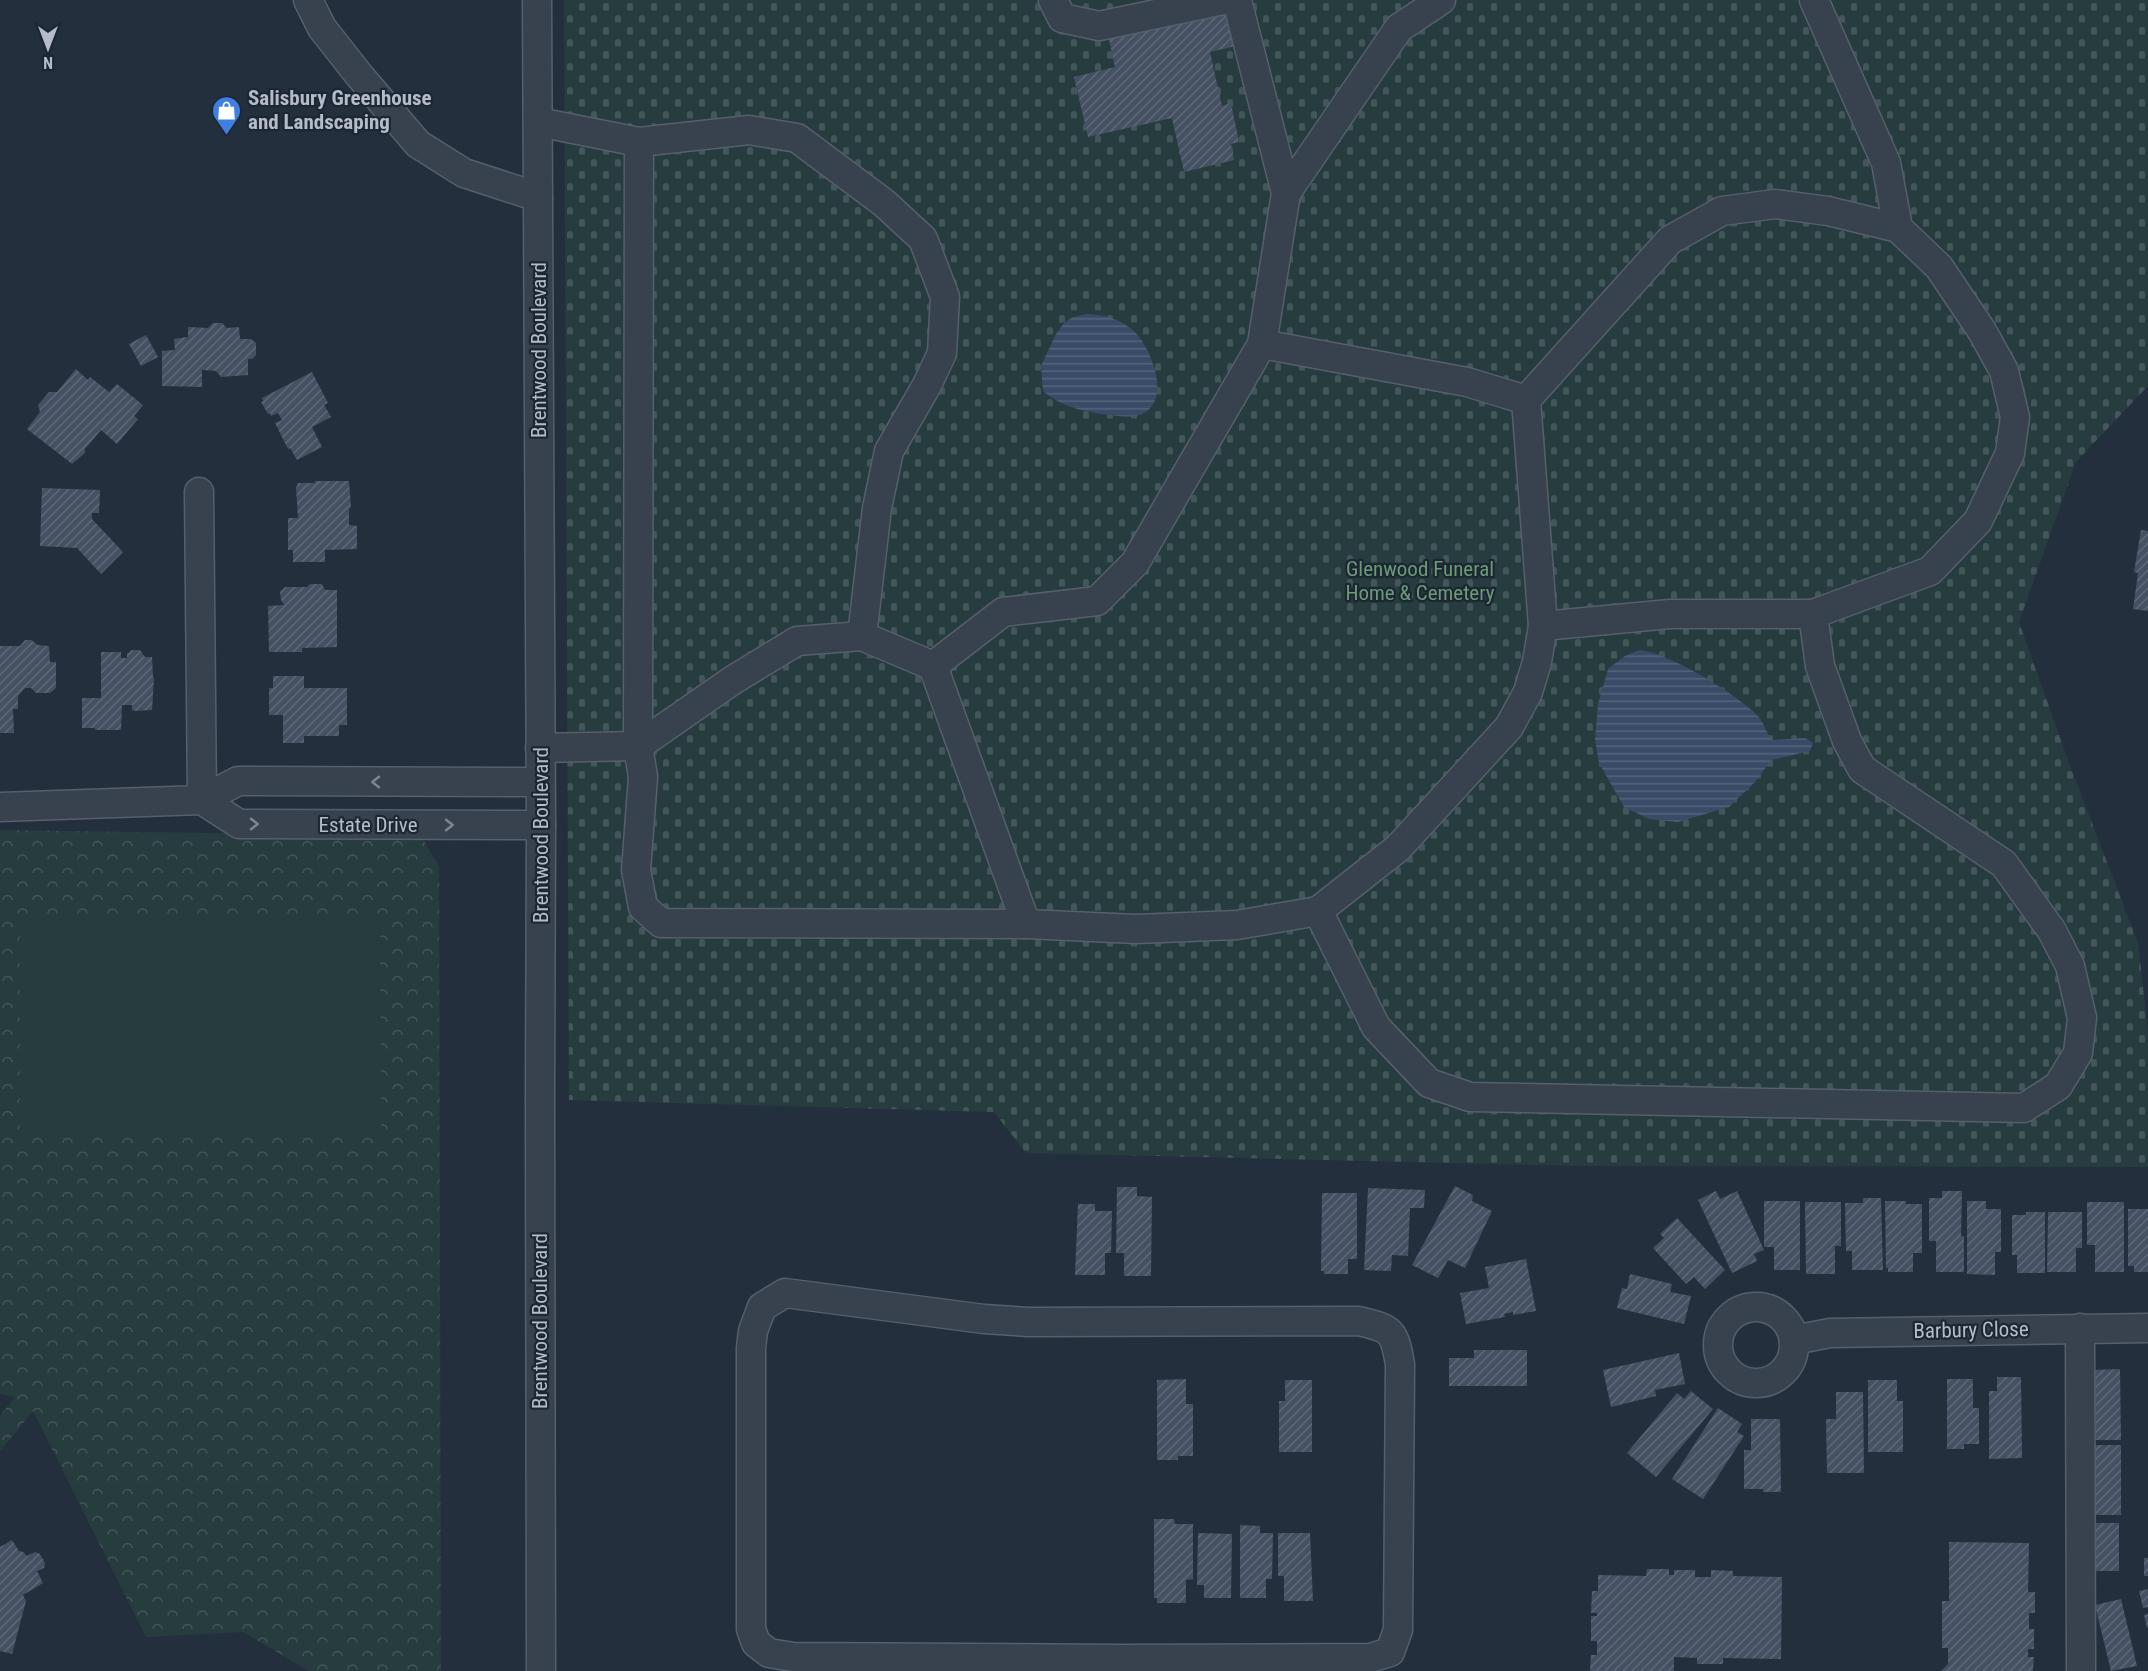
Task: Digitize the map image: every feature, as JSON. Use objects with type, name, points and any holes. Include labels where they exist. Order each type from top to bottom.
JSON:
[{"type":"street","points":[[308,0],[322,28],[418,144],[464,173],[538,197]]},
{"type":"street","name":"Brentwood Boulevard","points":[[537,0],[541,825],[541,1671]]},
{"type":"street","points":[[1053,0],[1062,18],[1100,26],[1223,0]]},
{"type":"street","points":[[933,666],[1003,612],[1097,601],[1135,563],[1262,344],[1286,192],[1237,0]]},
{"type":"street","points":[[1286,192],[1399,28],[1441,0]]},
{"type":"street","points":[[1814,0],[1886,163],[1898,228]]},
{"type":"street","points":[[538,122],[639,142],[748,130],[797,138],[884,202],[923,238],[945,297],[942,353],[927,386],[889,451],[877,508],[862,636]]},
{"type":"street","points":[[639,142],[638,746],[643,777],[636,870],[643,906],[662,923],[1026,924],[1136,929],[1237,925],[1318,911],[1398,848],[1509,727],[1527,692],[1534,672],[1543,626],[1526,400],[1670,240],[1722,211],[1775,204],[1828,211],[1898,228],[1939,267],[1982,331],[2004,371],[2015,417],[2010,453],[1978,521],[1930,571],[1813,614],[1670,614],[1543,626]]},
{"type":"street","points":[[1262,344],[1467,382],[1526,400]]},
{"type":"street","points":[[199,492],[202,800]]},
{"type":"street","points":[[1318,911],[1376,1027],[1429,1083],[1470,1097],[2024,1108],[2058,1086],[2078,1053],[2082,1018],[2070,966],[2052,931],[2004,864],[1862,769],[1847,741],[1820,666],[1813,614]]},
{"type":"street","points":[[540,748],[638,746],[734,680],[797,641],[862,636],[933,666],[1026,924]]},
{"type":"street","name":"Estate Drive","points":[[0,807],[202,800],[238,781],[540,782]]},
{"type":"street","name":"Estate Drive","points":[[202,800],[239,824],[541,825]]},
{"type":"street","points":[[785,1293],[984,1319],[1028,1322],[1359,1321],[1384,1327],[1396,1341],[1400,1364],[1398,1630],[1390,1652],[1370,1658],[1147,1665],[793,1657],[769,1653],[756,1643],[751,1629],[751,1348],[753,1331],[762,1307],[785,1293]]},
{"type":"street","points":[[2080,1328],[2081,1671]]},
{"type":"street","name":"Barbury Close","points":[[1794,1340],[1830,1333],[2148,1328]]},
{"type":"green space","name":"Glenwood Funeral Home & Cemetery","points":[[564,0],[2148,0],[2148,386],[2076,462],[2019,622],[2069,763],[2138,943],[2148,1032],[2148,1167],[1580,1166],[1026,1153],[994,1112],[569,1100]]},
{"type":"green space","points":[[0,830],[421,836],[439,866],[441,1671],[309,1671],[243,1632],[146,1637],[33,1411],[0,1451],[0,1416],[15,1397],[0,1394]]},
{"type":"green space","points":[[380,918],[381,1135],[20,1136],[20,919]]},
{"type":"water","points":[[1086,314],[1100,315],[1119,321],[1131,328],[1142,341],[1156,372],[1157,384],[1157,395],[1146,412],[1118,416],[1077,409],[1063,404],[1043,391],[1041,366],[1056,334],[1065,322],[1073,317]]},
{"type":"water","points":[[1639,650],[1667,658],[1719,686],[1758,716],[1772,740],[1805,738],[1813,743],[1810,751],[1771,760],[1755,782],[1729,807],[1678,822],[1649,819],[1624,807],[1599,763],[1595,739],[1598,704],[1608,669],[1625,656]]},
{"type":"building","points":[[1231,6],[1240,45],[1210,52],[1222,106],[1231,103],[1239,142],[1231,144],[1234,160],[1184,172],[1172,118],[1088,137],[1074,77],[1115,67],[1108,35]]},
{"type":"building","points":[[213,323],[222,323],[227,328],[239,327],[240,339],[251,339],[256,343],[256,355],[248,359],[248,375],[221,377],[216,371],[202,370],[202,387],[162,386],[162,351],[175,350],[174,339],[187,337],[188,339],[188,327],[208,328]]},
{"type":"building","points":[[146,335],[158,357],[141,366],[129,344]]},
{"type":"building","points":[[76,369],[88,380],[90,377],[109,392],[117,384],[143,405],[134,416],[138,419],[117,444],[101,430],[85,449],[85,453],[72,464],[27,429],[40,412],[38,405],[49,392],[57,392]]},
{"type":"building","points":[[312,372],[328,403],[324,405],[331,417],[312,427],[322,447],[297,460],[290,448],[288,449],[275,423],[282,420],[278,413],[271,416],[261,402],[262,398]]},
{"type":"building","points":[[315,481],[349,481],[351,507],[349,525],[357,526],[357,549],[325,550],[325,562],[293,562],[293,550],[288,550],[288,518],[298,518],[296,488],[298,483],[315,483]]},
{"type":"building","points":[[42,488],[100,490],[99,513],[92,513],[92,519],[123,552],[101,574],[77,548],[40,546]]},
{"type":"building","points":[[2141,530],[2148,531],[2148,611],[2133,609],[2138,573],[2134,572]]},
{"type":"building","points":[[310,584],[322,584],[325,590],[337,590],[337,647],[302,648],[302,652],[269,652],[268,606],[284,605],[280,592],[285,587],[307,587]]},
{"type":"building","points":[[25,640],[49,646],[50,662],[56,662],[56,688],[50,693],[36,693],[31,688],[25,688],[18,696],[18,709],[13,709],[14,733],[0,733],[0,646],[20,646]]},
{"type":"building","points":[[132,650],[140,650],[145,657],[152,657],[154,678],[152,710],[136,711],[132,710],[132,705],[122,705],[121,730],[82,728],[82,698],[101,698],[101,652],[121,652],[121,658],[127,658],[127,654]]},
{"type":"building","points":[[273,676],[304,676],[304,688],[347,688],[347,725],[339,725],[339,736],[304,736],[304,743],[283,743],[283,715],[269,715],[269,688],[273,688]]},
{"type":"building","points":[[1455,1186],[1473,1195],[1472,1201],[1492,1211],[1465,1268],[1448,1260],[1438,1278],[1412,1265]]},
{"type":"building","points":[[1117,1187],[1137,1187],[1137,1196],[1152,1197],[1151,1276],[1124,1276],[1124,1253],[1116,1253]]},
{"type":"building","points":[[1368,1188],[1425,1190],[1424,1208],[1410,1208],[1408,1256],[1392,1255],[1391,1271],[1364,1270]]},
{"type":"building","points":[[1716,1191],[1720,1199],[1737,1191],[1764,1250],[1754,1254],[1757,1261],[1732,1273],[1698,1200]]},
{"type":"building","points":[[1942,1191],[1962,1191],[1961,1236],[1964,1236],[1964,1272],[1936,1272],[1936,1241],[1929,1241],[1929,1198],[1942,1198]]},
{"type":"building","points":[[1322,1193],[1357,1193],[1357,1259],[1348,1259],[1348,1274],[1324,1274],[1324,1271],[1321,1271]]},
{"type":"building","points":[[1863,1198],[1881,1198],[1883,1270],[1852,1270],[1852,1251],[1846,1251],[1845,1203],[1863,1203]]},
{"type":"building","points":[[1764,1201],[1800,1201],[1800,1270],[1774,1270],[1774,1247],[1764,1247]]},
{"type":"building","points":[[1885,1201],[1922,1204],[1922,1253],[1913,1253],[1913,1272],[1888,1272],[1886,1268]]},
{"type":"building","points":[[1967,1201],[1986,1201],[1986,1209],[2001,1209],[2001,1252],[1995,1252],[1995,1275],[1967,1274]]},
{"type":"building","points":[[1805,1202],[1841,1202],[1841,1246],[1835,1246],[1835,1274],[1806,1274]]},
{"type":"building","points":[[2087,1202],[2124,1202],[2124,1272],[2095,1272],[2095,1245],[2087,1245]]},
{"type":"building","points":[[1078,1204],[1095,1204],[1095,1211],[1112,1211],[1111,1253],[1105,1253],[1105,1275],[1075,1275]]},
{"type":"building","points":[[2128,1209],[2148,1209],[2148,1272],[2134,1272],[2134,1266],[2128,1266]]},
{"type":"building","points":[[2026,1212],[2045,1212],[2045,1273],[2017,1273],[2017,1255],[2012,1255],[2012,1215],[2026,1215]]},
{"type":"building","points":[[2048,1212],[2082,1212],[2082,1248],[2076,1248],[2076,1272],[2047,1272]]},
{"type":"building","points":[[1677,1218],[1725,1270],[1705,1289],[1694,1277],[1686,1284],[1653,1248],[1664,1238],[1660,1234]]},
{"type":"building","points":[[1526,1259],[1536,1311],[1513,1315],[1513,1312],[1504,1314],[1505,1317],[1466,1324],[1460,1293],[1489,1288],[1485,1267]]},
{"type":"building","points":[[1630,1274],[1672,1284],[1670,1292],[1691,1296],[1684,1324],[1617,1308],[1622,1288],[1627,1289]]},
{"type":"building","points":[[1474,1350],[1527,1350],[1527,1386],[1449,1386],[1449,1358],[1474,1358]]},
{"type":"building","points":[[1679,1353],[1685,1384],[1655,1390],[1656,1396],[1611,1407],[1603,1370]]},
{"type":"building","points":[[2120,1369],[2121,1440],[2092,1440],[2091,1370]]},
{"type":"building","points":[[1997,1377],[2021,1377],[2022,1458],[1989,1459],[1989,1391],[1997,1391]]},
{"type":"building","points":[[1186,1379],[1186,1404],[1193,1404],[1193,1456],[1178,1456],[1178,1460],[1157,1460],[1157,1380]]},
{"type":"building","points":[[1947,1379],[1973,1379],[1973,1408],[1979,1408],[1979,1444],[1964,1444],[1964,1449],[1947,1449]]},
{"type":"building","points":[[1285,1380],[1312,1380],[1312,1452],[1279,1452],[1279,1401],[1285,1401]]},
{"type":"building","points":[[1868,1380],[1897,1380],[1897,1401],[1903,1401],[1903,1452],[1868,1452]]},
{"type":"building","points":[[1691,1391],[1713,1409],[1656,1477],[1627,1453],[1677,1393],[1684,1399]]},
{"type":"building","points":[[1836,1392],[1863,1392],[1864,1473],[1827,1473],[1826,1419],[1836,1419]]},
{"type":"building","points":[[1718,1408],[1742,1424],[1737,1432],[1744,1436],[1703,1499],[1672,1479]]},
{"type":"building","points":[[1751,1419],[1780,1419],[1781,1492],[1744,1489],[1744,1450],[1751,1450]]},
{"type":"building","points":[[2092,1445],[2121,1445],[2121,1515],[2092,1515]]},
{"type":"building","points":[[1154,1519],[1174,1519],[1175,1524],[1193,1524],[1193,1579],[1186,1580],[1186,1603],[1157,1603],[1157,1598],[1154,1598]]},
{"type":"building","points":[[2091,1523],[2119,1523],[2119,1571],[2091,1571]]},
{"type":"building","points":[[1240,1525],[1260,1526],[1260,1533],[1273,1533],[1272,1579],[1266,1579],[1266,1598],[1240,1598]]},
{"type":"building","points":[[1198,1533],[1232,1534],[1231,1598],[1204,1598],[1204,1585],[1197,1585]]},
{"type":"building","points":[[1278,1533],[1310,1533],[1313,1601],[1284,1601],[1284,1576],[1278,1576]]},
{"type":"building","points":[[12,1540],[19,1551],[27,1556],[35,1552],[40,1554],[45,1563],[44,1568],[37,1571],[43,1583],[23,1595],[26,1601],[12,1654],[0,1651],[0,1547]]},
{"type":"building","points":[[1949,1542],[2029,1543],[2028,1592],[2035,1592],[2035,1613],[2029,1613],[2029,1629],[2034,1629],[2034,1649],[2028,1649],[2028,1657],[2034,1657],[2033,1671],[1941,1671],[1948,1664],[1948,1648],[1942,1648],[1942,1601],[1949,1601]]},
{"type":"building","points":[[2144,1558],[2148,1558],[2148,1576],[2144,1576]]},
{"type":"building","points":[[1647,1569],[1669,1569],[1669,1575],[1674,1575],[1674,1570],[1695,1570],[1695,1577],[1711,1577],[1711,1570],[1733,1571],[1733,1576],[1782,1577],[1781,1659],[1723,1658],[1723,1664],[1697,1664],[1697,1658],[1674,1657],[1674,1671],[1590,1671],[1591,1655],[1597,1655],[1597,1641],[1591,1641],[1591,1616],[1597,1616],[1597,1613],[1591,1613],[1592,1591],[1598,1591],[1598,1575],[1646,1576]]},
{"type":"building","points":[[2148,1589],[2148,1607],[2143,1608],[2139,1591]]},
{"type":"building","points":[[2121,1599],[2137,1666],[2111,1671],[2095,1605]]},
{"type":"building","points":[[2148,1614],[2148,1628],[2147,1628],[2144,1615]]},
{"type":"place","name":"Salisbury Greenhouse and Landscaping","points":[[227,136]]}]
